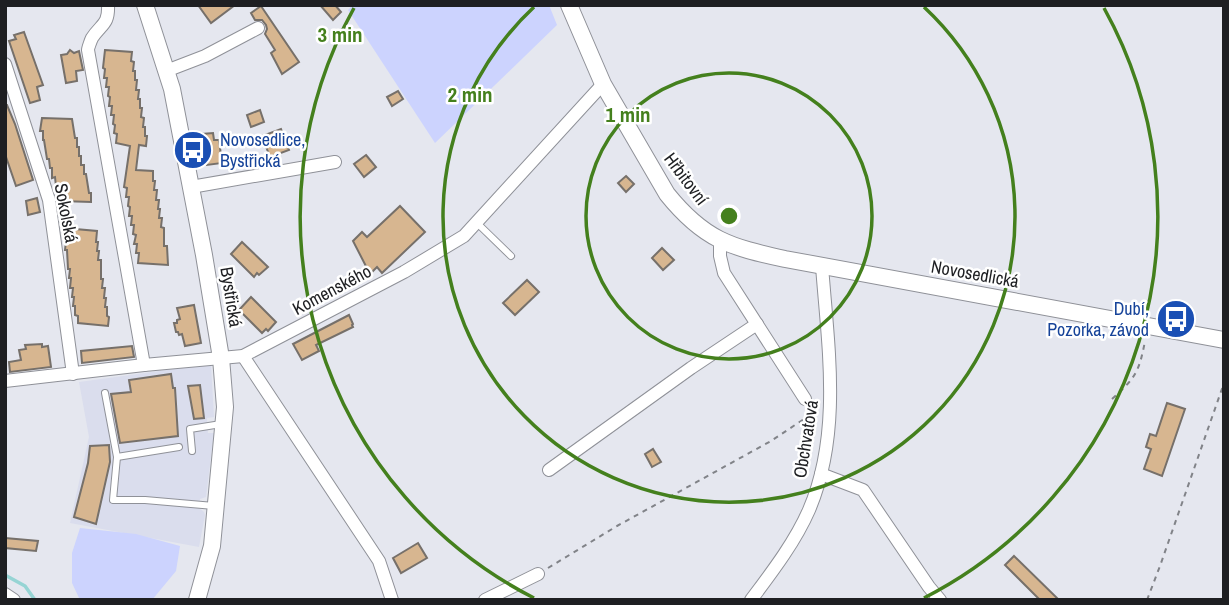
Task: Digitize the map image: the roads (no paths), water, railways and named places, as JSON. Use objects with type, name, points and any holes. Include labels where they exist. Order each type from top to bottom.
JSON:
[{"type":"street","points":[[108,5],[108,16],[104,25],[91,39],[88,50],[144,365]]},
{"type":"street","name":"Bystřická","points":[[145,5],[172,89],[221,358],[225,407],[216,506],[212,546],[197,600]]},
{"type":"street","name":"Hřbitovní","points":[[569,5],[603,84],[667,194],[700,228],[720,241]]},
{"type":"street","points":[[166,71],[205,56],[258,28]]},
{"type":"street","name":"Sokolská","points":[[5,64],[48,200],[73,374]]},
{"type":"street","name":"Komenského","points":[[5,381],[243,356],[404,272],[464,236],[603,84]]},
{"type":"street","points":[[191,187],[335,162]]},
{"type":"street","points":[[720,241],[724,273],[805,400]]},
{"type":"street","name":"Novosedlická","points":[[720,241],[748,251],[822,266],[1224,340]]},
{"type":"street","name":"Obchvatová","points":[[751,600],[768,578],[809,510],[821,474],[830,428],[831,395],[822,266]]},
{"type":"street","points":[[549,470],[757,324]]},
{"type":"street","points":[[243,356],[379,561],[392,600]]},
{"type":"street","points":[[821,474],[863,490],[940,600]]},
{"type":"street","points":[[485,600],[538,574]]},
{"type":"street","points":[[5,594],[14,600]]},
{"type":"lane","points":[[476,222],[511,256]]},
{"type":"lane","points":[[105,393],[117,457],[113,500],[216,506]]},
{"type":"lane","points":[[192,451],[190,429],[223,424]]},
{"type":"lane","points":[[117,457],[178,447]]},
{"type":"waterway","points":[[5,575],[25,586],[35,600]]},
{"type":"place","name":"Novosedlice, Bystřická","points":[[193,150]]},
{"type":"place","name":"Dubí, Pozorka, závod","points":[[1176,319]]}]
